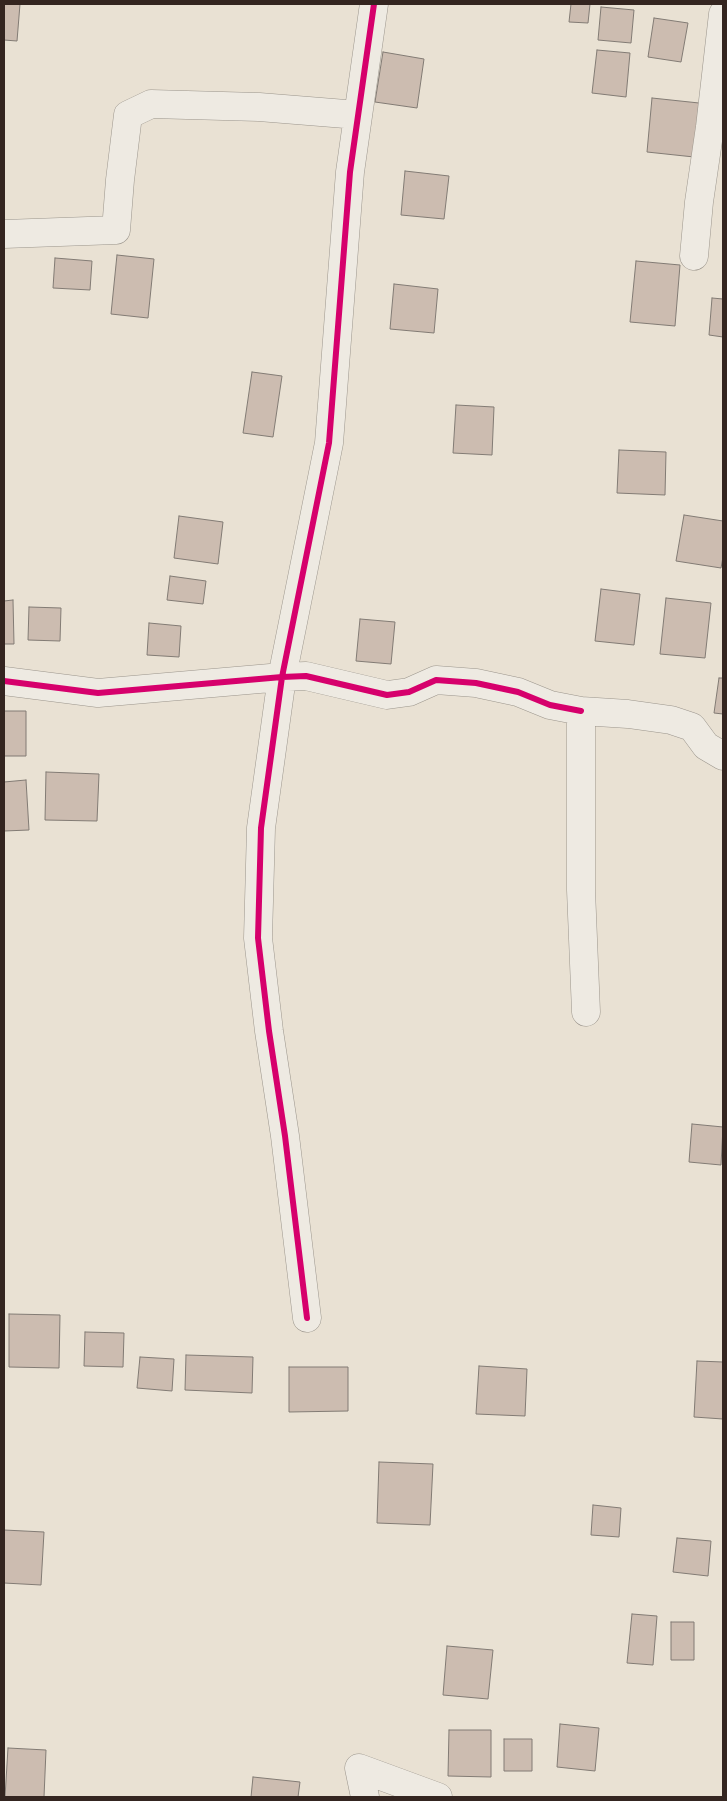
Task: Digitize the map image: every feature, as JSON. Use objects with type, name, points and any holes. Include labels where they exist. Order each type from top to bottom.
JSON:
[{"type":"street","points":[[308,1318],[258,938],[261,828],[282,677],[329,443],[350,172],[374,4]]},
{"type":"street","points":[[694,256],[723,14]]},
{"type":"street","points":[[4,234],[116,230],[128,115],[151,104],[259,107],[358,115]]},
{"type":"street","points":[[4,681],[98,693],[306,676],[388,695],[409,692],[436,680],[476,683],[518,692],[550,705],[581,711],[628,714],[670,720],[692,727],[706,746],[723,756]]},
{"type":"street","points":[[581,711],[581,890],[586,1012]]},
{"type":"street","points":[[365,1797],[359,1768],[438,1797]]},
{"type":"building","points":[[4,4],[20,4],[17,41],[4,40]]},
{"type":"building","points":[[571,4],[590,4],[588,23],[569,22]]},
{"type":"building","points":[[601,7],[634,10],[631,43],[598,40]]},
{"type":"building","points":[[654,18],[688,23],[681,62],[648,57]]},
{"type":"building","points":[[597,50],[630,53],[626,97],[592,93]]},
{"type":"building","points":[[383,52],[424,59],[417,108],[375,102]]},
{"type":"building","points":[[652,98],[699,103],[694,157],[647,152]]},
{"type":"building","points":[[405,171],[449,176],[444,219],[401,215]]},
{"type":"building","points":[[117,255],[154,259],[148,318],[111,314]]},
{"type":"building","points":[[55,258],[92,261],[90,290],[53,288]]},
{"type":"building","points":[[636,261],[680,265],[675,326],[630,322]]},
{"type":"building","points":[[394,284],[438,289],[434,333],[390,329]]},
{"type":"building","points":[[712,298],[723,299],[723,337],[709,335]]},
{"type":"building","points":[[252,372],[282,376],[273,437],[243,433]]},
{"type":"building","points":[[456,405],[494,407],[492,455],[453,453]]},
{"type":"building","points":[[619,450],[666,452],[665,495],[617,493]]},
{"type":"building","points":[[684,515],[723,521],[723,557],[721,568],[676,561]]},
{"type":"building","points":[[179,516],[223,522],[218,564],[174,558]]},
{"type":"building","points":[[170,576],[206,581],[203,604],[167,600]]},
{"type":"building","points":[[601,589],[640,594],[634,645],[595,641]]},
{"type":"building","points":[[666,598],[711,603],[705,658],[660,654]]},
{"type":"building","points":[[13,600],[14,644],[4,644],[4,601]]},
{"type":"building","points":[[29,607],[61,608],[60,641],[28,640]]},
{"type":"building","points":[[360,619],[395,622],[391,664],[356,661]]},
{"type":"building","points":[[149,623],[181,626],[179,657],[147,655]]},
{"type":"building","points":[[719,678],[723,678],[723,714],[714,713]]},
{"type":"building","points":[[4,711],[26,711],[26,756],[4,756]]},
{"type":"building","points":[[46,772],[99,774],[97,821],[45,820]]},
{"type":"building","points":[[26,780],[29,830],[4,831],[4,782]]},
{"type":"building","points":[[692,1124],[723,1127],[721,1165],[689,1162]]},
{"type":"building","points":[[9,1314],[60,1315],[59,1368],[9,1367]]},
{"type":"building","points":[[85,1332],[124,1333],[123,1367],[84,1366]]},
{"type":"building","points":[[186,1355],[253,1357],[252,1393],[185,1390]]},
{"type":"building","points":[[140,1357],[174,1359],[172,1391],[137,1388]]},
{"type":"building","points":[[697,1361],[723,1362],[723,1419],[694,1417]]},
{"type":"building","points":[[479,1366],[527,1369],[525,1416],[476,1414]]},
{"type":"building","points":[[289,1367],[348,1367],[348,1411],[289,1412]]},
{"type":"building","points":[[379,1462],[433,1464],[430,1525],[377,1523]]},
{"type":"building","points":[[593,1505],[621,1508],[619,1537],[591,1535]]},
{"type":"building","points":[[4,1530],[44,1532],[41,1585],[4,1583]]},
{"type":"building","points":[[677,1538],[711,1541],[708,1576],[673,1572]]},
{"type":"building","points":[[632,1614],[657,1616],[653,1665],[627,1663]]},
{"type":"building","points":[[671,1622],[694,1622],[694,1660],[671,1660]]},
{"type":"building","points":[[447,1646],[493,1650],[488,1699],[443,1695]]},
{"type":"building","points":[[560,1724],[599,1728],[595,1771],[557,1767]]},
{"type":"building","points":[[449,1730],[491,1730],[491,1777],[448,1776]]},
{"type":"building","points":[[504,1739],[532,1739],[532,1771],[504,1771]]},
{"type":"building","points":[[8,1748],[46,1750],[44,1797],[5,1797]]},
{"type":"building","points":[[253,1777],[300,1782],[298,1797],[251,1797]]},
{"type":"cycle path","points":[[4,681],[98,693],[282,677],[329,443],[350,172],[374,4]]},
{"type":"cycle path","points":[[307,1318],[258,938],[261,828],[282,677],[306,676],[387,695],[409,692],[436,680],[476,683],[518,692],[550,705],[581,711]]}]
